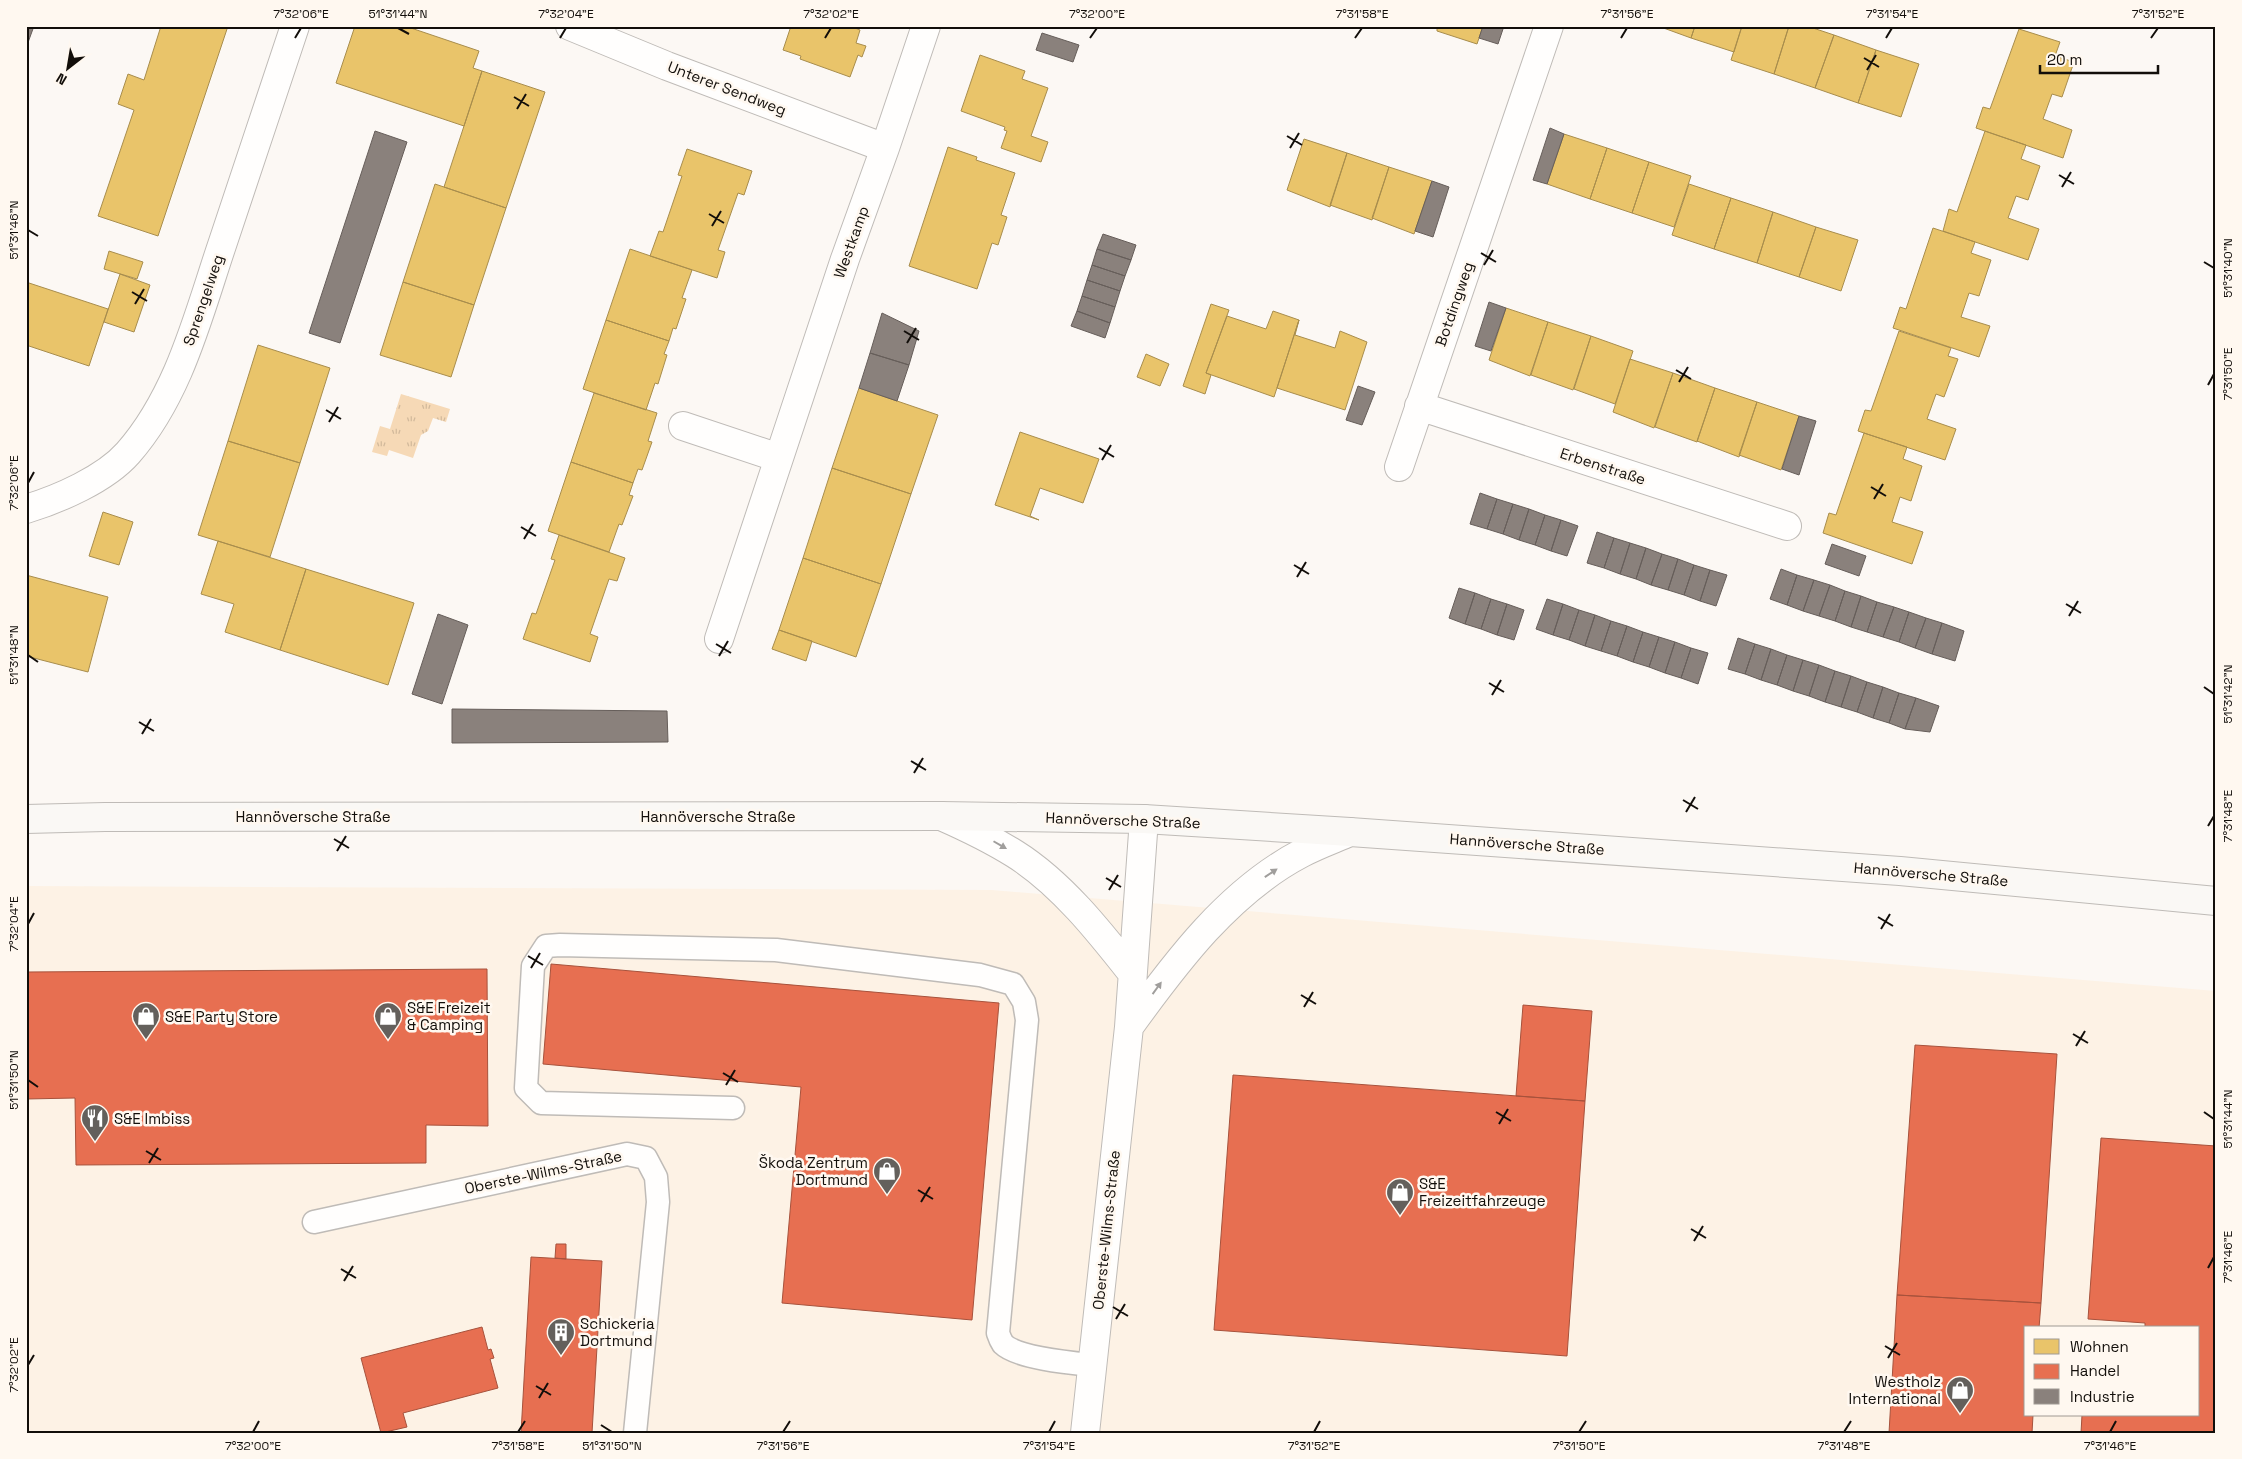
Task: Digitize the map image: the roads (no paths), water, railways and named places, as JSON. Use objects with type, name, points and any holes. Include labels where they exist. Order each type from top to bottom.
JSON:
[{"type":"main road","name":"Hannöversche Straße","points":[[26,818],[135,816],[941,816],[1144,819],[1900,871],[2216,901]]},
{"type":"street","name":"Sprengelweg","points":[[26,509],[48,502],[92,481],[127,454],[163,406],[187,350],[295,26]]},
{"type":"street","name":"Unterer Sendweg","points":[[570,26],[667,66],[886,148]]},
{"type":"street","name":"Westkamp","points":[[719,639],[845,259],[886,148],[926,26]]},
{"type":"street","name":"Botdingweg","points":[[1399,467],[1548,26]]},
{"type":"street","name":"Erbenstraße","points":[[1419,406],[1787,526]]},
{"type":"street","points":[[683,426],[779,458]]},
{"type":"street","points":[[941,816],[989,838],[1017,855],[1039,873],[1080,908],[1132,973]]},
{"type":"street","name":"Oberste-Wilms-Straße","points":[[1085,1433],[1129,1027],[1144,819]]},
{"type":"street","name":"Oberste-Wilms-Straße","points":[[1129,1027],[1176,962],[1221,914],[1266,877],[1301,854],[1350,832]]},
{"type":"lane","points":[[733,1108],[540,1103],[526,1088],[533,966],[546,946],[776,950],[980,976],[1013,984],[1024,1002],[1027,1020],[998,1333],[1003,1344],[1019,1352],[1054,1361],[1092,1365]]},
{"type":"lane","name":"Oberste-Wilms-Straße","points":[[314,1222],[627,1154],[646,1158],[656,1177],[658,1202],[635,1433]]},
{"type":"place","name":"S&E Party Store","points":[[146,1040]]},
{"type":"place","name":"S&E Freizeit & Camping","points":[[388,1040]]},
{"type":"place","name":"S&E Imbiss","points":[[95,1142]]},
{"type":"place","name":"Škoda Zentrum Dortmund","points":[[887,1195]]},
{"type":"place","name":"S&E Freizeitfahrzeuge","points":[[1400,1216]]},
{"type":"place","name":"Schickeria Dortmund","points":[[561,1356]]},
{"type":"place","name":"Westholz International","points":[[1960,1414]]}]
